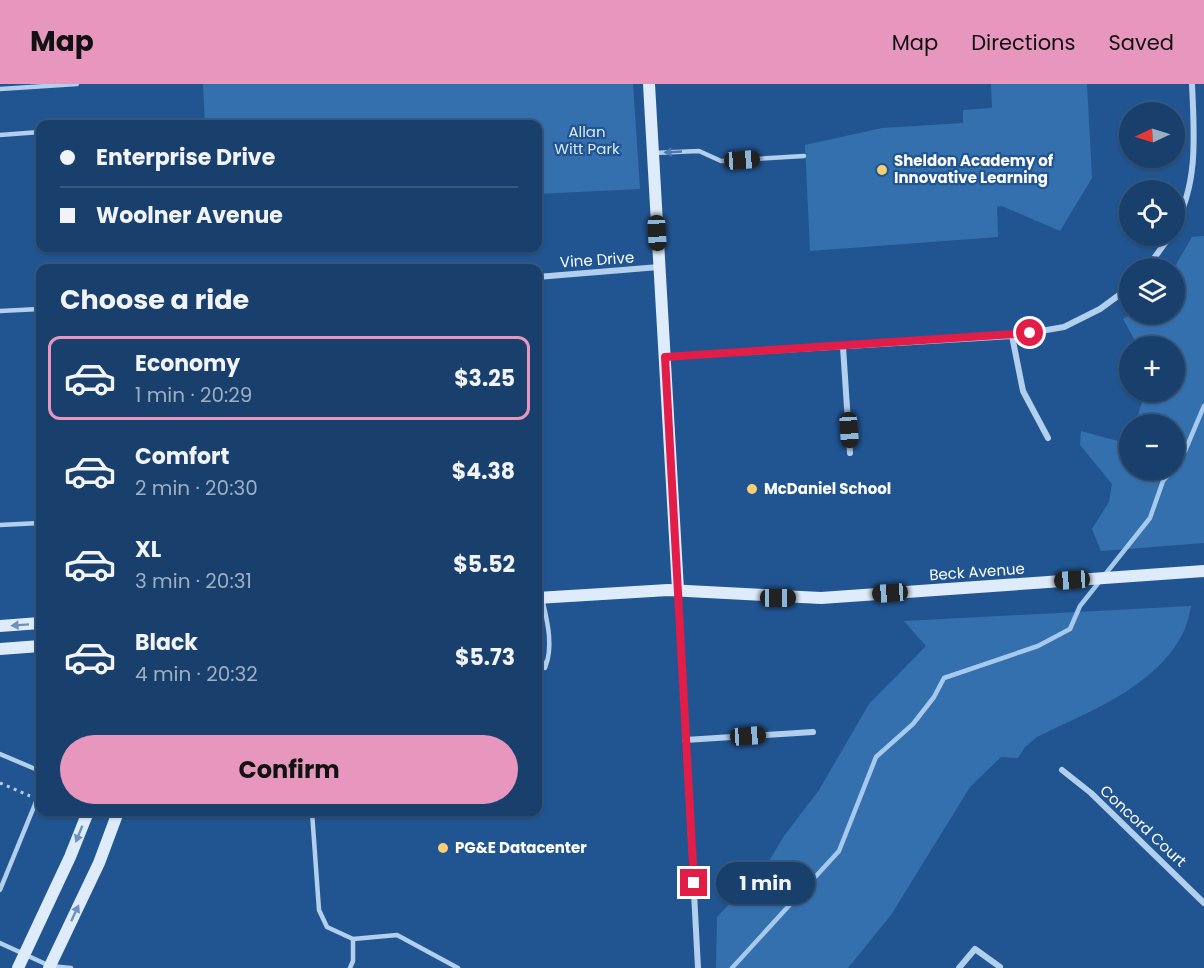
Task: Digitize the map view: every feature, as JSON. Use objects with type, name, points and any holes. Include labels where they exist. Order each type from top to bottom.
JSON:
[{"type":"street","points":[[649,84],[698,968]]},
{"type":"street","points":[[1185,195],[1191,177],[1195,144],[1192,84]]},
{"type":"street","name":"Vine Drive","points":[[542,277],[659,267]]},
{"type":"street","points":[[665,357],[1012,336],[1064,327],[1100,309],[1119,295]]},
{"type":"street","points":[[1012,336],[1023,392],[1048,438]]},
{"type":"street","points":[[843,347],[850,453]]},
{"type":"street","name":"Beck Avenue","points":[[542,598],[678,590],[820,598],[1204,571]]},
{"type":"street","points":[[0,626],[36,623]]},
{"type":"street","points":[[0,649],[36,646]]},
{"type":"street","points":[[686,740],[813,732]]},
{"type":"street","name":"Concord Court","points":[[1062,770],[1091,792],[1204,903]]},
{"type":"street","points":[[18,968],[70,857],[86,816]]},
{"type":"street","points":[[50,967],[99,863],[117,816]]},
{"type":"street","points":[[959,968],[975,949],[1000,967]]},
{"type":"lane","points":[[0,88],[77,84]]},
{"type":"lane","points":[[0,135],[36,132]]},
{"type":"lane","points":[[653,153],[699,151],[721,161],[804,156]]},
{"type":"lane","points":[[0,311],[36,309]]},
{"type":"lane","points":[[0,525],[36,523]]},
{"type":"lane","points":[[542,606],[548,623],[550,656],[545,668],[542,661]]},
{"type":"lane","points":[[0,754],[36,769]]},
{"type":"lane","points":[[0,890],[36,804]]},
{"type":"lane","points":[[312,816],[319,910],[327,927],[353,939],[397,935],[458,968]]},
{"type":"lane","points":[[350,968],[353,961],[353,939]]},
{"type":"lane","points":[[0,943],[50,967],[71,968]]},
{"type":"path","points":[[0,783],[36,798]]},
{"type":"green space","name":"Allan Witt Park","points":[[203,84],[633,84],[640,189],[542,194],[542,120],[205,120]]},
{"type":"green space","points":[[991,84],[1087,84],[1092,178],[1060,231],[1002,206],[997,207],[998,237],[810,251],[805,145],[882,128],[963,123],[963,110],[992,108]]},
{"type":"green space","points":[[1204,236],[1204,543],[1101,551],[1092,529],[1109,502],[1112,484],[1080,445],[1081,431],[1119,441],[1119,480],[1185,480],[1185,414],[1138,414],[1142,402],[1185,402],[1185,336],[1132,336],[1126,324],[1185,324],[1185,258],[1180,258],[1192,237]]},
{"type":"green space","points":[[1191,606],[1184,630],[1171,652],[1156,669],[1119,696],[1037,737],[1025,747],[1018,758],[1001,757],[970,787],[891,915],[848,968],[716,968],[717,917],[766,866],[784,836],[819,790],[869,704],[926,646],[904,621]]},
{"type":"waterway","points":[[1185,451],[1204,406]]},
{"type":"waterway","points":[[732,968],[839,851],[876,757],[913,724],[934,697],[944,678],[1038,646],[1070,629],[1080,606],[1150,518],[1164,480]]},
{"type":"place","name":"Sheldon Academy of Innovative Learning","points":[[882,170]]},
{"type":"place","name":"McDaniel School","points":[[752,489]]},
{"type":"place","name":"PG&E Datacenter","points":[[443,848]]},
{"type":"route","points":[[694,883],[665,357],[864,346],[1030,333]]}]
